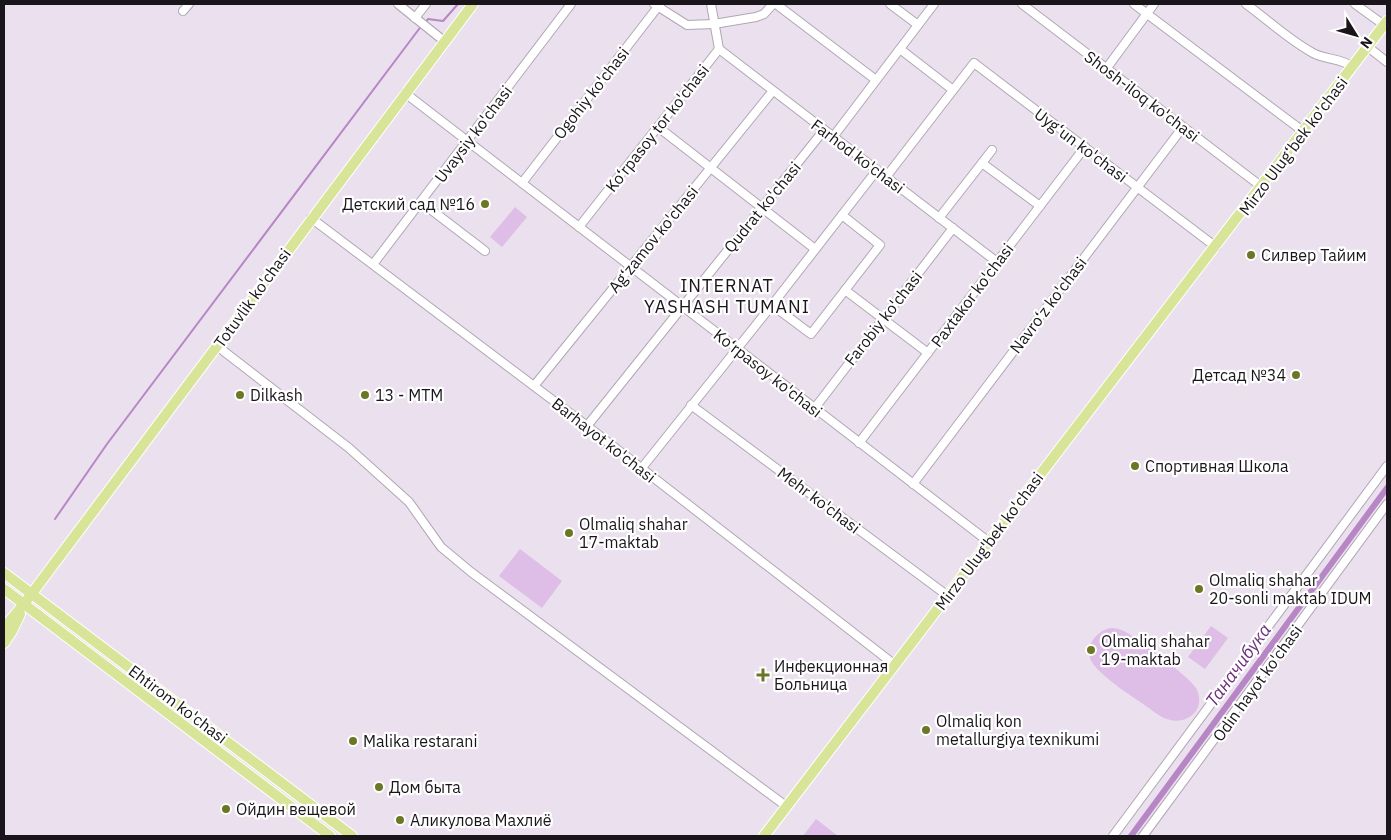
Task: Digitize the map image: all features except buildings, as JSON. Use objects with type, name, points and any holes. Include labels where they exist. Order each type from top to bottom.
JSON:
[{"type":"main road","name":"Totuvlik ko'chasi","points":[[24,604],[473,4]]},
{"type":"main road","name":"Mirzo Ulug‘bek ko'chasi","points":[[1216,247],[1385,23]]},
{"type":"main road","name":"Mirzo Ulug'bek ko'chasi","points":[[764,836],[1216,247]]},
{"type":"main road","name":"Ehtirom ko'chasi","points":[[4,573],[352,836]]},
{"type":"main road","name":"Ehtirom ko'chasi","points":[[4,589],[330,836]]},
{"type":"main road","points":[[4,628],[24,604]]},
{"type":"main road","points":[[4,643],[12,631],[24,604]]},
{"type":"street","points":[[183,11],[189,4]]},
{"type":"street","points":[[398,4],[444,41]]},
{"type":"street","points":[[416,19],[426,4]]},
{"type":"street","name":"Uvaysiy ko'chasi","points":[[374,263],[571,4]]},
{"type":"street","name":"Ko‘rpasoy tor ko'chasi","points":[[579,227],[719,49],[711,4]]},
{"type":"street","points":[[657,5],[687,25],[714,24],[756,17],[764,14],[774,4],[876,80]]},
{"type":"street","points":[[890,4],[918,25]]},
{"type":"street","points":[[833,136],[934,4]]},
{"type":"street","name":"Shosh-iloq ko'chasi","points":[[1022,4],[1262,187]]},
{"type":"street","points":[[1134,4],[1304,132]]},
{"type":"street","points":[[1106,69],[1154,4]]},
{"type":"street","points":[[1246,4],[1309,51],[1322,57],[1345,61],[1353,67]]},
{"type":"street","points":[[1355,4],[1385,23]]},
{"type":"street","name":"Ogohiy ko'chasi","points":[[522,183],[657,5]]},
{"type":"street","points":[[1368,47],[1387,62]]},
{"type":"street","name":"Farhod ko'chasi","points":[[719,49],[772,92],[833,136],[997,262]]},
{"type":"street","points":[[900,49],[953,90]]},
{"type":"street","name":"Uyg‘un ko'chasi","points":[[886,178],[974,63],[1216,247]]},
{"type":"street","name":"Ag‘zamov ko'chasi","points":[[534,386],[772,92]]},
{"type":"street","name":"Ko‘rpasoy ko'chasi","points":[[405,93],[989,542]]},
{"type":"street","points":[[658,127],[816,249]]},
{"type":"street","name":"Navro‘z ko'chasi","points":[[913,484],[1183,127]]},
{"type":"street","name":"Qudrat ko'chasi","points":[[587,426],[824,130]]},
{"type":"street","name":"Paxtakor ko'chasi","points":[[859,443],[1084,147]]},
{"type":"street","points":[[939,218],[992,150]]},
{"type":"street","points":[[982,163],[1040,206]]},
{"type":"street","points":[[641,468],[877,170]]},
{"type":"street","points":[[421,202],[485,251]]},
{"type":"street","points":[[772,305],[811,334],[880,245],[842,215]]},
{"type":"street","name":"Barhayot ko'chasi","points":[[311,218],[374,263],[587,426],[895,665]]},
{"type":"street","name":"Farobiy ko'chasi","points":[[814,409],[953,228]]},
{"type":"street","points":[[845,290],[928,353]]},
{"type":"street","points":[[217,346],[356,454],[410,502],[441,547],[471,572],[786,806]]},
{"type":"street","name":"Mehr ko'chasi","points":[[691,405],[948,596]]},
{"type":"street","name":"Odin hayot ko'chasi","points":[[1113,836],[1387,466]]},
{"type":"street","name":"Odin hayot ko'chasi","points":[[1143,836],[1387,504]]},
{"type":"shaded area","points":[[515,207],[527,217],[502,247],[490,237]]},
{"type":"shaded area","points":[[520,549],[562,581],[542,608],[499,576]]},
{"type":"shaded area","points":[[1211,626],[1228,638],[1205,669],[1188,657]]},
{"type":"shaded area","points":[[1110,628],[1116,628],[1131,635],[1163,658],[1192,683],[1199,697],[1199,705],[1190,717],[1175,721],[1166,719],[1124,691],[1099,671],[1091,659],[1090,648],[1099,633]]},
{"type":"shaded area","points":[[816,819],[838,836],[803,836]]},
{"type":"waterway","points":[[426,22],[428,19],[443,21],[458,4]]},
{"type":"waterway","points":[[55,519],[107,444],[422,25]]},
{"type":"waterway","name":"Таначибука","points":[[1131,836],[1387,488]]},
{"type":"place","name":"Детский сад №16","points":[[485,204]]},
{"type":"place","name":"Силвер Тайим","points":[[1251,255]]},
{"type":"place","name":"Детсад №34","points":[[1296,375]]},
{"type":"place","name":"Dilkash","points":[[240,395]]},
{"type":"place","name":"13 - MTM","points":[[365,395]]},
{"type":"place","name":"Спортивная Школа","points":[[1135,466]]},
{"type":"place","name":"Olmaliq shahar 17-maktab","points":[[569,533]]},
{"type":"place","name":"Olmaliq shahar 20-sonli maktab IDUM","points":[[1199,589]]},
{"type":"place","name":"Olmaliq shahar 19-maktab","points":[[1091,650]]},
{"type":"place","name":"Инфекционная Больница","points":[[763,675]]},
{"type":"place","name":"Olmaliq kon metallurgiya texnikumi","points":[[926,730]]},
{"type":"place","name":"Malika restarani","points":[[353,741]]},
{"type":"place","name":"Дом быта","points":[[379,787]]},
{"type":"place","name":"Ойдин вещевой","points":[[226,809]]},
{"type":"place","name":"Аликулова Махлиё","points":[[400,820]]},
{"type":"district","name":"INTERNAT YASHASH TUMANI","points":[[727,295]]}]
